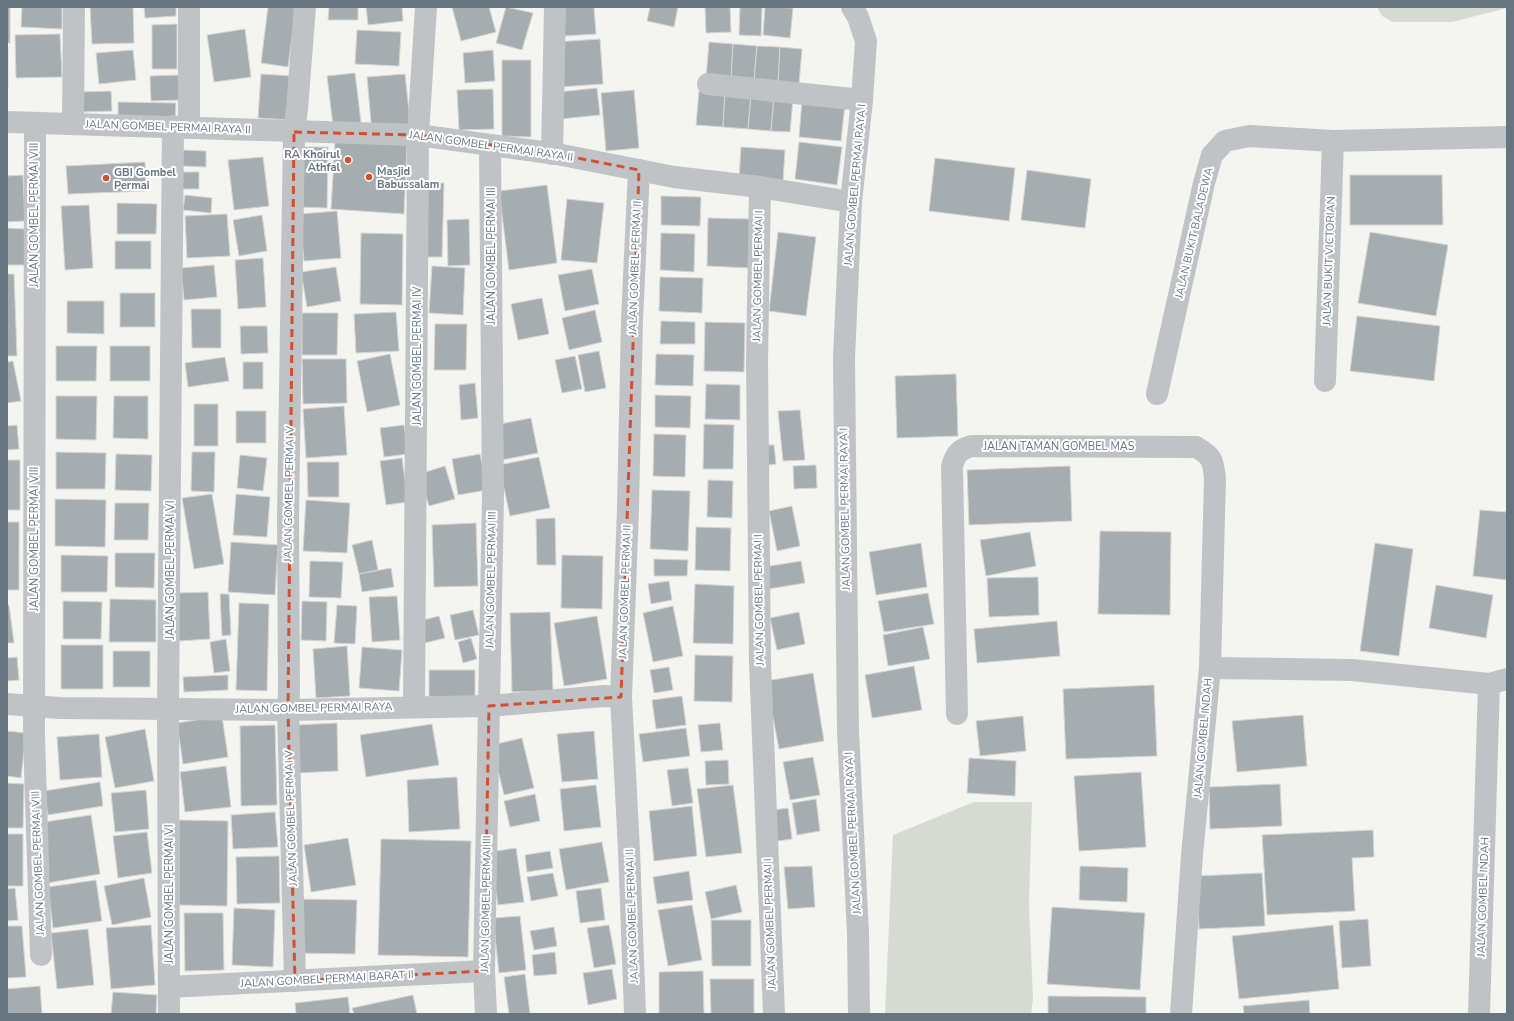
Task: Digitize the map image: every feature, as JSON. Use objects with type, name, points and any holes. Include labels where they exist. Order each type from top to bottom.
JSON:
[{"type":"street","points":[[73,123],[74,7]]},
{"type":"street","name":"JALAN GOMBEL PERMAI VI","points":[[169,1014],[168,708],[181,127],[189,7]]},
{"type":"street","name":"JALAN GOMBEL PERMAI V","points":[[295,981],[288,710],[288,518],[294,132],[305,7]]},
{"type":"street","name":"JALAN GOMBEL PERMAI IV","points":[[414,706],[418,135],[426,7]]},
{"type":"street","points":[[552,154],[556,7]]},
{"type":"street","name":"JALAN GOMBEL PERMAI RAYA I","points":[[852,7],[858,17],[866,41],[862,100],[851,202],[844,358],[844,488],[848,731],[858,933],[859,1014]]},
{"type":"street","points":[[708,84],[862,100]]},
{"type":"street","name":"JALAN GOMBEL PERMAI RAYA II","points":[[7,122],[418,135],[552,154],[674,177],[760,187],[851,202]]},
{"type":"street","name":"JALAN GOMBEL PERMAI VIII","points":[[35,123],[34,707],[41,955]]},
{"type":"street","name":"JALAN BUKIT BALADEWA","points":[[1157,394],[1204,183],[1212,155],[1225,141],[1249,136],[1333,142],[1507,137]]},
{"type":"street","name":"JALAN BUKIT VICTORIAN","points":[[1325,382],[1333,142]]},
{"type":"street","name":"JALAN GOMBEL PERMAI III","points":[[486,1014],[484,971],[493,495],[490,146]]},
{"type":"street","name":"JALAN GOMBEL PERMAI II","points":[[635,1014],[629,850],[621,697],[628,508],[632,320],[639,170]]},
{"type":"street","name":"JALAN GOMBEL PERMAI I","points":[[760,187],[757,361],[759,656],[774,1014]]},
{"type":"street","name":"JALAN TAMAN GOMBEL MAS","points":[[956,714],[952,467],[954,457],[959,451],[972,446],[1196,446],[1208,454],[1213,463],[1215,478],[1210,668]]},
{"type":"street","name":"JALAN GOMBEL INDAH","points":[[1181,1014],[1192,855],[1210,668],[1352,670],[1498,682],[1479,1014]]},
{"type":"street","name":"JALAN GOMBEL PERMAI RAYA","points":[[7,704],[34,707],[288,710],[414,706],[489,706],[604,696],[621,697]]},
{"type":"street","name":"JALAN GOMBEL PERMAI BARAT II","points":[[169,987],[484,971]]},
{"type":"highlighted area","points":[[294,132],[418,135],[557,154],[639,170],[621,697],[489,706],[484,971],[295,981],[288,710]]},
{"type":"shaded area","points":[[1377,7],[1507,8],[1452,22],[1393,22],[1382,16]]},
{"type":"shaded area","points":[[974,802],[1032,802],[1029,904],[1033,999],[1031,1014],[885,1014],[893,835]]},
{"type":"building","points":[[7,7],[10,7],[10,43],[7,43]]},
{"type":"building","points":[[22,7],[62,7],[62,29],[21,27]]},
{"type":"building","points":[[90,7],[133,7],[134,43],[92,44]]},
{"type":"building","points":[[144,7],[176,7],[176,16],[145,18]]},
{"type":"building","points":[[268,7],[296,7],[288,67],[261,63]]},
{"type":"building","points":[[329,7],[358,7],[358,20],[328,20]]},
{"type":"building","points":[[366,7],[402,7],[403,21],[368,25]]},
{"type":"building","points":[[452,7],[489,7],[496,32],[461,41]]},
{"type":"building","points":[[506,7],[533,13],[522,50],[496,43]]},
{"type":"building","points":[[561,7],[594,7],[596,34],[563,36]]},
{"type":"building","points":[[650,7],[678,7],[674,27],[647,21]]},
{"type":"building","points":[[705,7],[730,7],[731,32],[706,33]]},
{"type":"building","points":[[740,7],[762,7],[761,36],[739,35]]},
{"type":"building","points":[[765,7],[793,8],[790,38],[763,35]]},
{"type":"building","points":[[177,24],[177,69],[152,69],[152,25]]},
{"type":"building","points":[[245,29],[251,77],[214,82],[207,35]]},
{"type":"building","points":[[357,30],[401,32],[399,66],[355,64]]},
{"type":"building","points":[[60,34],[62,77],[16,78],[15,35]]},
{"type":"building","points":[[600,39],[603,84],[559,87],[555,42]]},
{"type":"building","points":[[709,42],[733,44],[731,80],[706,78]]},
{"type":"building","points":[[733,44],[757,46],[754,81],[731,80]]},
{"type":"building","points":[[757,46],[780,47],[778,83],[754,81]]},
{"type":"building","points":[[8,47],[8,89],[7,89]]},
{"type":"building","points":[[780,47],[802,49],[799,84],[778,83]]},
{"type":"building","points":[[133,50],[136,80],[99,84],[96,53]]},
{"type":"building","points":[[493,50],[495,81],[465,83],[463,53]]},
{"type":"building","points":[[502,60],[531,60],[531,137],[502,136]]},
{"type":"building","points":[[355,73],[361,122],[333,126],[327,76]]},
{"type":"building","points":[[261,74],[293,76],[291,120],[258,118]]},
{"type":"building","points":[[405,74],[411,130],[372,133],[367,77]]},
{"type":"building","points":[[179,75],[180,100],[151,101],[150,76]]},
{"type":"building","points":[[597,88],[600,115],[561,119],[558,92]]},
{"type":"building","points":[[493,89],[494,129],[459,130],[457,90]]},
{"type":"building","points":[[634,90],[639,148],[606,151],[601,93]]},
{"type":"building","points":[[111,91],[112,111],[80,112],[80,92]]},
{"type":"building","points":[[699,91],[725,93],[723,127],[696,125]]},
{"type":"building","points":[[725,93],[751,96],[748,129],[723,127]]},
{"type":"building","points":[[751,96],[774,97],[771,131],[748,129]]},
{"type":"building","points":[[774,97],[793,99],[790,132],[771,131]]},
{"type":"building","points":[[802,100],[845,104],[841,141],[799,137]]},
{"type":"building","points":[[118,102],[176,103],[175,122],[118,120]]},
{"type":"building","name":"Masjid Babussalam","points":[[335,142],[407,145],[404,214],[331,209]]},
{"type":"building","points":[[799,142],[842,147],[837,185],[795,179]]},
{"type":"building","points":[[299,147],[328,147],[327,208],[298,207]]},
{"type":"building","points":[[741,147],[785,150],[783,182],[739,179]]},
{"type":"building","points":[[182,150],[206,151],[206,167],[182,166]]},
{"type":"building","points":[[263,157],[269,206],[234,210],[228,160]]},
{"type":"building","points":[[935,158],[1015,168],[1009,221],[929,211]]},
{"type":"building","name":"GBI Gombel Permai","points":[[145,162],[146,191],[68,194],[66,166]]},
{"type":"building","points":[[1027,170],[1091,179],[1085,228],[1021,220]]},
{"type":"building","points":[[175,172],[199,172],[199,189],[175,189]]},
{"type":"building","points":[[23,175],[25,221],[7,222],[7,176]]},
{"type":"building","points":[[1350,175],[1442,175],[1443,225],[1350,225]]},
{"type":"building","points":[[425,183],[444,183],[442,257],[423,257]]},
{"type":"building","points":[[547,185],[557,263],[509,270],[499,191]]},
{"type":"building","points":[[185,195],[212,198],[211,213],[183,210]]},
{"type":"building","points":[[661,196],[701,197],[700,226],[661,225]]},
{"type":"building","points":[[567,199],[604,203],[597,263],[561,260]]},
{"type":"building","points":[[117,203],[157,204],[156,234],[117,234]]},
{"type":"building","points":[[89,205],[93,268],[65,270],[61,206]]},
{"type":"building","points":[[337,211],[341,258],[304,261],[300,214]]},
{"type":"building","points":[[227,214],[230,256],[187,258],[185,216]]},
{"type":"building","points":[[262,215],[267,251],[239,256],[233,220]]},
{"type":"building","points":[[708,218],[751,219],[750,268],[707,266]]},
{"type":"building","points":[[469,219],[470,265],[448,266],[447,220]]},
{"type":"building","points":[[7,228],[26,229],[25,265],[7,265]]},
{"type":"building","points":[[778,232],[816,237],[806,316],[769,311]]},
{"type":"building","points":[[1370,232],[1448,245],[1436,316],[1358,303]]},
{"type":"building","points":[[361,233],[403,234],[402,305],[360,304]]},
{"type":"building","points":[[661,233],[695,234],[694,272],[660,270]]},
{"type":"building","points":[[115,241],[151,241],[151,269],[115,269]]},
{"type":"building","points":[[263,258],[266,307],[238,309],[235,260]]},
{"type":"building","points":[[214,265],[217,297],[184,300],[181,268]]},
{"type":"building","points":[[432,266],[465,268],[463,315],[429,313]]},
{"type":"building","points":[[336,267],[341,301],[307,307],[301,272]]},
{"type":"building","points":[[592,269],[599,304],[565,311],[558,275]]},
{"type":"building","points":[[7,274],[14,274],[17,356],[7,356]]},
{"type":"building","points":[[660,277],[703,278],[702,313],[659,311]]},
{"type":"building","points":[[120,293],[155,293],[155,327],[120,327]]},
{"type":"building","points":[[542,298],[549,334],[518,340],[511,304]]},
{"type":"building","points":[[67,301],[104,301],[104,334],[67,333]]},
{"type":"building","points":[[191,309],[221,309],[221,348],[192,348]]},
{"type":"building","points":[[595,310],[602,342],[569,350],[562,318]]},
{"type":"building","points":[[396,312],[399,351],[356,353],[354,314]]},
{"type":"building","points":[[302,313],[338,313],[337,355],[302,355]]},
{"type":"building","points":[[1357,316],[1440,326],[1434,381],[1350,371]]},
{"type":"building","points":[[661,321],[695,322],[695,344],[660,344]]},
{"type":"building","points":[[705,322],[745,323],[744,372],[704,371]]},
{"type":"building","points":[[435,324],[467,324],[466,370],[434,370]]},
{"type":"building","points":[[240,326],[267,326],[268,353],[241,354]]},
{"type":"building","points":[[56,346],[97,346],[96,381],[56,381]]},
{"type":"building","points":[[110,346],[150,346],[150,381],[110,381]]},
{"type":"building","points":[[599,351],[606,388],[585,392],[578,355]]},
{"type":"building","points":[[390,354],[400,405],[367,412],[357,361]]},
{"type":"building","points":[[656,354],[694,355],[693,386],[655,385]]},
{"type":"building","points":[[575,356],[582,389],[562,393],[555,360]]},
{"type":"building","points":[[225,357],[229,381],[188,387],[185,363]]},
{"type":"building","points":[[302,359],[346,359],[347,403],[303,404]]},
{"type":"building","points":[[13,361],[21,401],[7,403],[7,362]]},
{"type":"building","points":[[243,362],[263,362],[263,389],[243,389]]},
{"type":"building","points":[[956,374],[958,436],[897,438],[895,376]]},
{"type":"building","points":[[475,383],[478,418],[461,420],[459,385]]},
{"type":"building","points":[[706,384],[740,385],[740,420],[705,419]]},
{"type":"building","points":[[655,395],[691,396],[690,428],[655,427]]},
{"type":"building","points":[[56,396],[97,396],[96,440],[56,439]]},
{"type":"building","points":[[114,396],[148,396],[148,439],[113,438]]},
{"type":"building","points":[[194,404],[218,404],[218,446],[194,446]]},
{"type":"building","points":[[344,406],[347,455],[306,458],[303,409]]},
{"type":"building","points":[[800,410],[805,460],[783,461],[778,411]]},
{"type":"building","points":[[236,411],[266,411],[266,443],[236,443]]},
{"type":"building","points":[[531,418],[538,453],[502,460],[495,425]]},
{"type":"building","points":[[704,424],[734,425],[733,469],[703,469]]},
{"type":"building","points":[[17,425],[19,449],[7,450],[7,426]]},
{"type":"building","points":[[404,425],[408,454],[384,457],[380,428]]},
{"type":"building","points":[[654,434],[686,435],[685,477],[653,476]]},
{"type":"building","points":[[761,445],[774,445],[776,464],[762,466]]},
{"type":"building","points":[[56,452],[106,453],[105,489],[56,489]]},
{"type":"building","points":[[192,452],[215,452],[214,492],[191,491]]},
{"type":"building","points":[[116,454],[152,455],[151,491],[115,490]]},
{"type":"building","points":[[480,454],[487,490],[458,495],[452,459]]},
{"type":"building","points":[[240,455],[267,458],[263,491],[237,488]]},
{"type":"building","points":[[539,457],[550,508],[510,516],[499,465]]},
{"type":"building","points":[[402,458],[408,502],[386,505],[380,461]]},
{"type":"building","points":[[7,460],[20,460],[20,510],[7,510]]},
{"type":"building","points":[[307,462],[339,462],[339,497],[308,497]]},
{"type":"building","points":[[816,465],[817,488],[794,489],[793,466]]},
{"type":"building","points":[[445,466],[455,499],[429,506],[419,474]]},
{"type":"building","points":[[1070,466],[1072,521],[969,525],[967,470]]},
{"type":"building","points":[[708,480],[733,481],[732,518],[707,517]]},
{"type":"building","points":[[652,490],[690,491],[688,551],[650,549]]},
{"type":"building","points":[[212,494],[224,564],[194,569],[182,498]]},
{"type":"building","points":[[236,494],[270,497],[267,537],[233,535]]},
{"type":"building","points":[[55,499],[106,500],[105,547],[55,546]]},
{"type":"building","points":[[306,500],[350,503],[347,553],[303,551]]},
{"type":"building","points":[[115,503],[149,503],[148,540],[114,540]]},
{"type":"building","points":[[792,506],[800,546],[777,551],[769,511]]},
{"type":"building","points":[[1480,510],[1507,512],[1507,580],[1473,576]]},
{"type":"building","points":[[555,518],[556,565],[537,565],[536,519]]},
{"type":"building","points":[[7,522],[19,522],[19,590],[7,590]]},
{"type":"building","points":[[476,523],[478,586],[434,587],[432,525]]},
{"type":"building","points":[[696,527],[731,528],[730,571],[695,570]]},
{"type":"building","points":[[1100,531],[1171,532],[1170,615],[1098,614]]},
{"type":"building","points":[[1030,532],[1036,566],[986,576],[980,540]]},
{"type":"building","points":[[372,540],[378,570],[359,574],[352,545]]},
{"type":"building","points":[[231,542],[278,545],[275,595],[228,592]]},
{"type":"building","points":[[921,543],[927,587],[876,595],[869,552]]},
{"type":"building","points":[[1375,543],[1413,549],[1399,656],[1360,651]]},
{"type":"building","points":[[115,553],[155,553],[154,588],[115,587]]},
{"type":"building","points":[[61,555],[108,556],[107,592],[61,592]]},
{"type":"building","points":[[562,555],[603,556],[602,609],[561,608]]},
{"type":"building","points":[[654,559],[688,560],[687,576],[654,576]]},
{"type":"building","points":[[310,561],[343,562],[341,598],[309,597]]},
{"type":"building","points":[[801,561],[805,583],[768,589],[764,567]]},
{"type":"building","points":[[391,568],[394,587],[362,592],[359,574]]},
{"type":"building","points":[[1038,577],[1039,615],[989,617],[987,578]]},
{"type":"building","points":[[669,581],[672,600],[651,604],[648,584]]},
{"type":"building","points":[[695,584],[734,586],[733,644],[693,643]]},
{"type":"building","points":[[1436,585],[1493,595],[1486,638],[1429,628]]},
{"type":"building","points":[[208,592],[210,639],[179,641],[177,593]]},
{"type":"building","points":[[928,593],[934,624],[884,632],[878,601]]},
{"type":"building","points":[[220,594],[229,594],[231,635],[222,636]]},
{"type":"building","points":[[397,596],[400,640],[372,642],[369,597]]},
{"type":"building","points":[[110,599],[156,600],[156,642],[109,642]]},
{"type":"building","points":[[63,601],[102,602],[101,639],[63,639]]},
{"type":"building","points":[[302,601],[327,602],[326,641],[301,640]]},
{"type":"building","points":[[239,603],[269,604],[267,691],[236,690]]},
{"type":"building","points":[[7,605],[9,605],[14,643],[7,643]]},
{"type":"building","points":[[337,605],[357,606],[355,644],[334,643]]},
{"type":"building","points":[[673,606],[683,656],[653,662],[643,613]]},
{"type":"building","points":[[473,610],[479,635],[455,640],[450,615]]},
{"type":"building","points":[[550,612],[553,691],[512,692],[510,613]]},
{"type":"building","points":[[799,612],[805,644],[777,650],[770,618]]},
{"type":"building","points":[[439,616],[445,638],[425,643],[419,621]]},
{"type":"building","points":[[597,616],[607,679],[564,686],[554,623]]},
{"type":"building","points":[[1057,621],[1060,656],[977,663],[974,629]]},
{"type":"building","points":[[923,627],[930,659],[888,666],[883,635]]},
{"type":"building","points":[[471,638],[477,659],[463,663],[458,642]]},
{"type":"building","points":[[226,639],[230,671],[214,673],[210,642]]},
{"type":"building","points":[[61,645],[103,645],[103,689],[61,689]]},
{"type":"building","points":[[347,646],[350,696],[316,698],[313,649]]},
{"type":"building","points":[[362,647],[402,650],[399,691],[359,688]]},
{"type":"building","points":[[113,651],[150,651],[150,687],[113,687]]},
{"type":"building","points":[[695,655],[733,656],[732,702],[694,701]]},
{"type":"building","points":[[17,657],[19,680],[7,681],[7,658]]},
{"type":"building","points":[[914,666],[922,710],[872,718],[865,675]]},
{"type":"building","points":[[669,667],[673,690],[654,693],[650,670]]},
{"type":"building","points":[[429,670],[475,670],[475,697],[429,697]]},
{"type":"building","points":[[813,673],[824,741],[779,749],[766,681]]},
{"type":"building","points":[[228,675],[228,690],[184,692],[183,677]]},
{"type":"building","points":[[1154,685],[1157,756],[1066,759],[1063,689]]},
{"type":"building","points":[[682,696],[686,725],[656,729],[652,700]]},
{"type":"building","points":[[1303,715],[1307,766],[1237,772],[1232,721]]},
{"type":"building","points":[[222,716],[228,757],[183,764],[177,723]]},
{"type":"building","points":[[1023,716],[1026,751],[980,756],[976,721]]},
{"type":"building","points":[[337,723],[338,771],[297,773],[296,725]]},
{"type":"building","points":[[720,723],[723,750],[701,752],[698,725]]},
{"type":"building","points":[[432,724],[439,765],[366,777],[360,735]]},
{"type":"building","points":[[275,725],[277,805],[241,806],[240,726]]},
{"type":"building","points":[[686,728],[690,756],[643,762],[639,734]]},
{"type":"building","points":[[145,729],[154,781],[115,788],[105,737]]},
{"type":"building","points":[[7,731],[26,733],[21,778],[7,776]]},
{"type":"building","points":[[594,731],[598,779],[562,782],[557,734]]},
{"type":"building","points":[[99,734],[102,777],[60,780],[57,737]]},
{"type":"building","points":[[522,738],[534,788],[504,795],[492,745]]},
{"type":"building","points":[[813,757],[820,795],[790,800],[783,762]]},
{"type":"building","points":[[969,758],[1016,761],[1015,796],[967,793]]},
{"type":"building","points":[[728,760],[729,784],[706,785],[705,761]]},
{"type":"building","points":[[226,766],[231,807],[185,812],[180,772]]},
{"type":"building","points":[[688,768],[693,803],[672,806],[667,770]]},
{"type":"building","points":[[1141,772],[1146,847],[1079,851],[1074,776]]},
{"type":"building","points":[[457,777],[460,829],[409,832],[407,780]]},
{"type":"building","points":[[100,782],[103,806],[48,815],[44,791]]},
{"type":"building","points":[[7,783],[24,784],[23,828],[7,828]]},
{"type":"building","points":[[1280,784],[1282,826],[1210,829],[1209,787]]},
{"type":"building","points":[[596,785],[601,827],[564,831],[560,789]]},
{"type":"building","points":[[733,785],[742,853],[706,857],[697,789]]},
{"type":"building","points":[[146,790],[149,829],[115,832],[111,793]]},
{"type":"building","points":[[535,794],[540,821],[510,827],[504,801]]},
{"type":"building","points":[[816,799],[820,831],[797,835],[792,803]]},
{"type":"building","points":[[692,806],[697,856],[654,861],[649,811]]},
{"type":"building","points":[[788,808],[792,839],[771,842],[767,811]]},
{"type":"building","points":[[275,812],[278,847],[233,849],[231,815]]},
{"type":"building","points":[[91,815],[100,874],[47,883],[38,823]]},
{"type":"building","points":[[179,820],[228,821],[227,906],[179,905]]},
{"type":"building","points":[[1373,830],[1374,857],[1352,858],[1355,911],[1267,915],[1262,835]]},
{"type":"building","points":[[147,832],[152,873],[118,878],[113,836]]},
{"type":"building","points":[[7,834],[23,834],[23,886],[7,886]]},
{"type":"building","points":[[348,838],[356,885],[311,892],[304,845]]},
{"type":"building","points":[[381,839],[471,841],[468,957],[378,955]]},
{"type":"building","points":[[602,842],[609,882],[566,890],[559,849]]},
{"type":"building","points":[[516,848],[524,902],[498,905],[490,852]]},
{"type":"building","points":[[550,851],[553,868],[527,872],[525,855]]},
{"type":"building","points":[[279,856],[280,903],[237,904],[236,857]]},
{"type":"building","points":[[812,866],[815,907],[788,909],[784,867]]},
{"type":"building","points":[[1080,866],[1128,868],[1127,902],[1079,900]]},
{"type":"building","points":[[689,871],[693,900],[657,904],[653,877]]},
{"type":"building","points":[[553,873],[558,896],[531,901],[527,877]]},
{"type":"building","points":[[1262,873],[1265,926],[1199,929],[1197,876]]},
{"type":"building","points":[[144,878],[151,917],[112,925],[104,886]]},
{"type":"building","points":[[96,880],[102,921],[53,928],[48,887]]},
{"type":"building","points":[[736,885],[742,912],[711,919],[705,892]]},
{"type":"building","points":[[15,888],[18,920],[7,921],[7,889]]},
{"type":"building","points":[[601,888],[605,920],[580,923],[576,891]]},
{"type":"building","points":[[296,899],[357,900],[355,954],[295,953]]},
{"type":"building","points":[[692,905],[702,960],[668,966],[658,910]]},
{"type":"building","points":[[1052,907],[1145,913],[1140,990],[1047,984]]},
{"type":"building","points":[[234,908],[275,910],[273,967],[232,965]]},
{"type":"building","points":[[184,913],[223,913],[224,970],[185,971]]},
{"type":"building","points":[[520,916],[526,970],[499,973],[493,918]]},
{"type":"building","points":[[1368,919],[1371,966],[1342,968],[1339,921]]},
{"type":"building","points":[[711,920],[751,920],[751,966],[712,966]]},
{"type":"building","points":[[151,925],[155,985],[111,989],[106,928]]},
{"type":"building","points":[[609,925],[616,964],[594,968],[587,928]]},
{"type":"building","points":[[1333,925],[1339,989],[1239,999],[1232,936]]},
{"type":"building","points":[[7,926],[22,926],[26,977],[7,978]]},
{"type":"building","points":[[554,927],[557,946],[534,950],[530,931]]},
{"type":"building","points":[[88,929],[94,985],[57,989],[51,933]]},
{"type":"building","points":[[555,952],[557,974],[534,976],[532,955]]},
{"type":"building","points":[[612,969],[617,999],[588,1005],[583,973]]},
{"type":"building","points":[[703,971],[704,1014],[659,1014],[659,972]]},
{"type":"building","points":[[525,974],[530,1014],[509,1014],[504,977]]},
{"type":"building","points":[[710,979],[754,979],[754,1014],[711,1014]]},
{"type":"building","points":[[40,986],[42,1014],[7,1014],[7,989]]},
{"type":"building","points":[[113,992],[157,995],[156,1014],[111,1014]]},
{"type":"building","points":[[413,995],[417,1014],[354,1014],[352,1008]]},
{"type":"building","points":[[1048,996],[1146,997],[1146,1014],[1048,1014]]},
{"type":"building","points":[[348,997],[350,1014],[296,1014],[295,1003]]},
{"type":"building","points":[[1309,1000],[1310,1014],[1244,1014],[1243,1006]]},
{"type":"place","name":"RA Khoirul Athfal","points":[[348,160]]},
{"type":"place","name":"Masjid Babussalam","points":[[369,177]]},
{"type":"place","name":"GBI Gombel Permai","points":[[106,178]]}]
